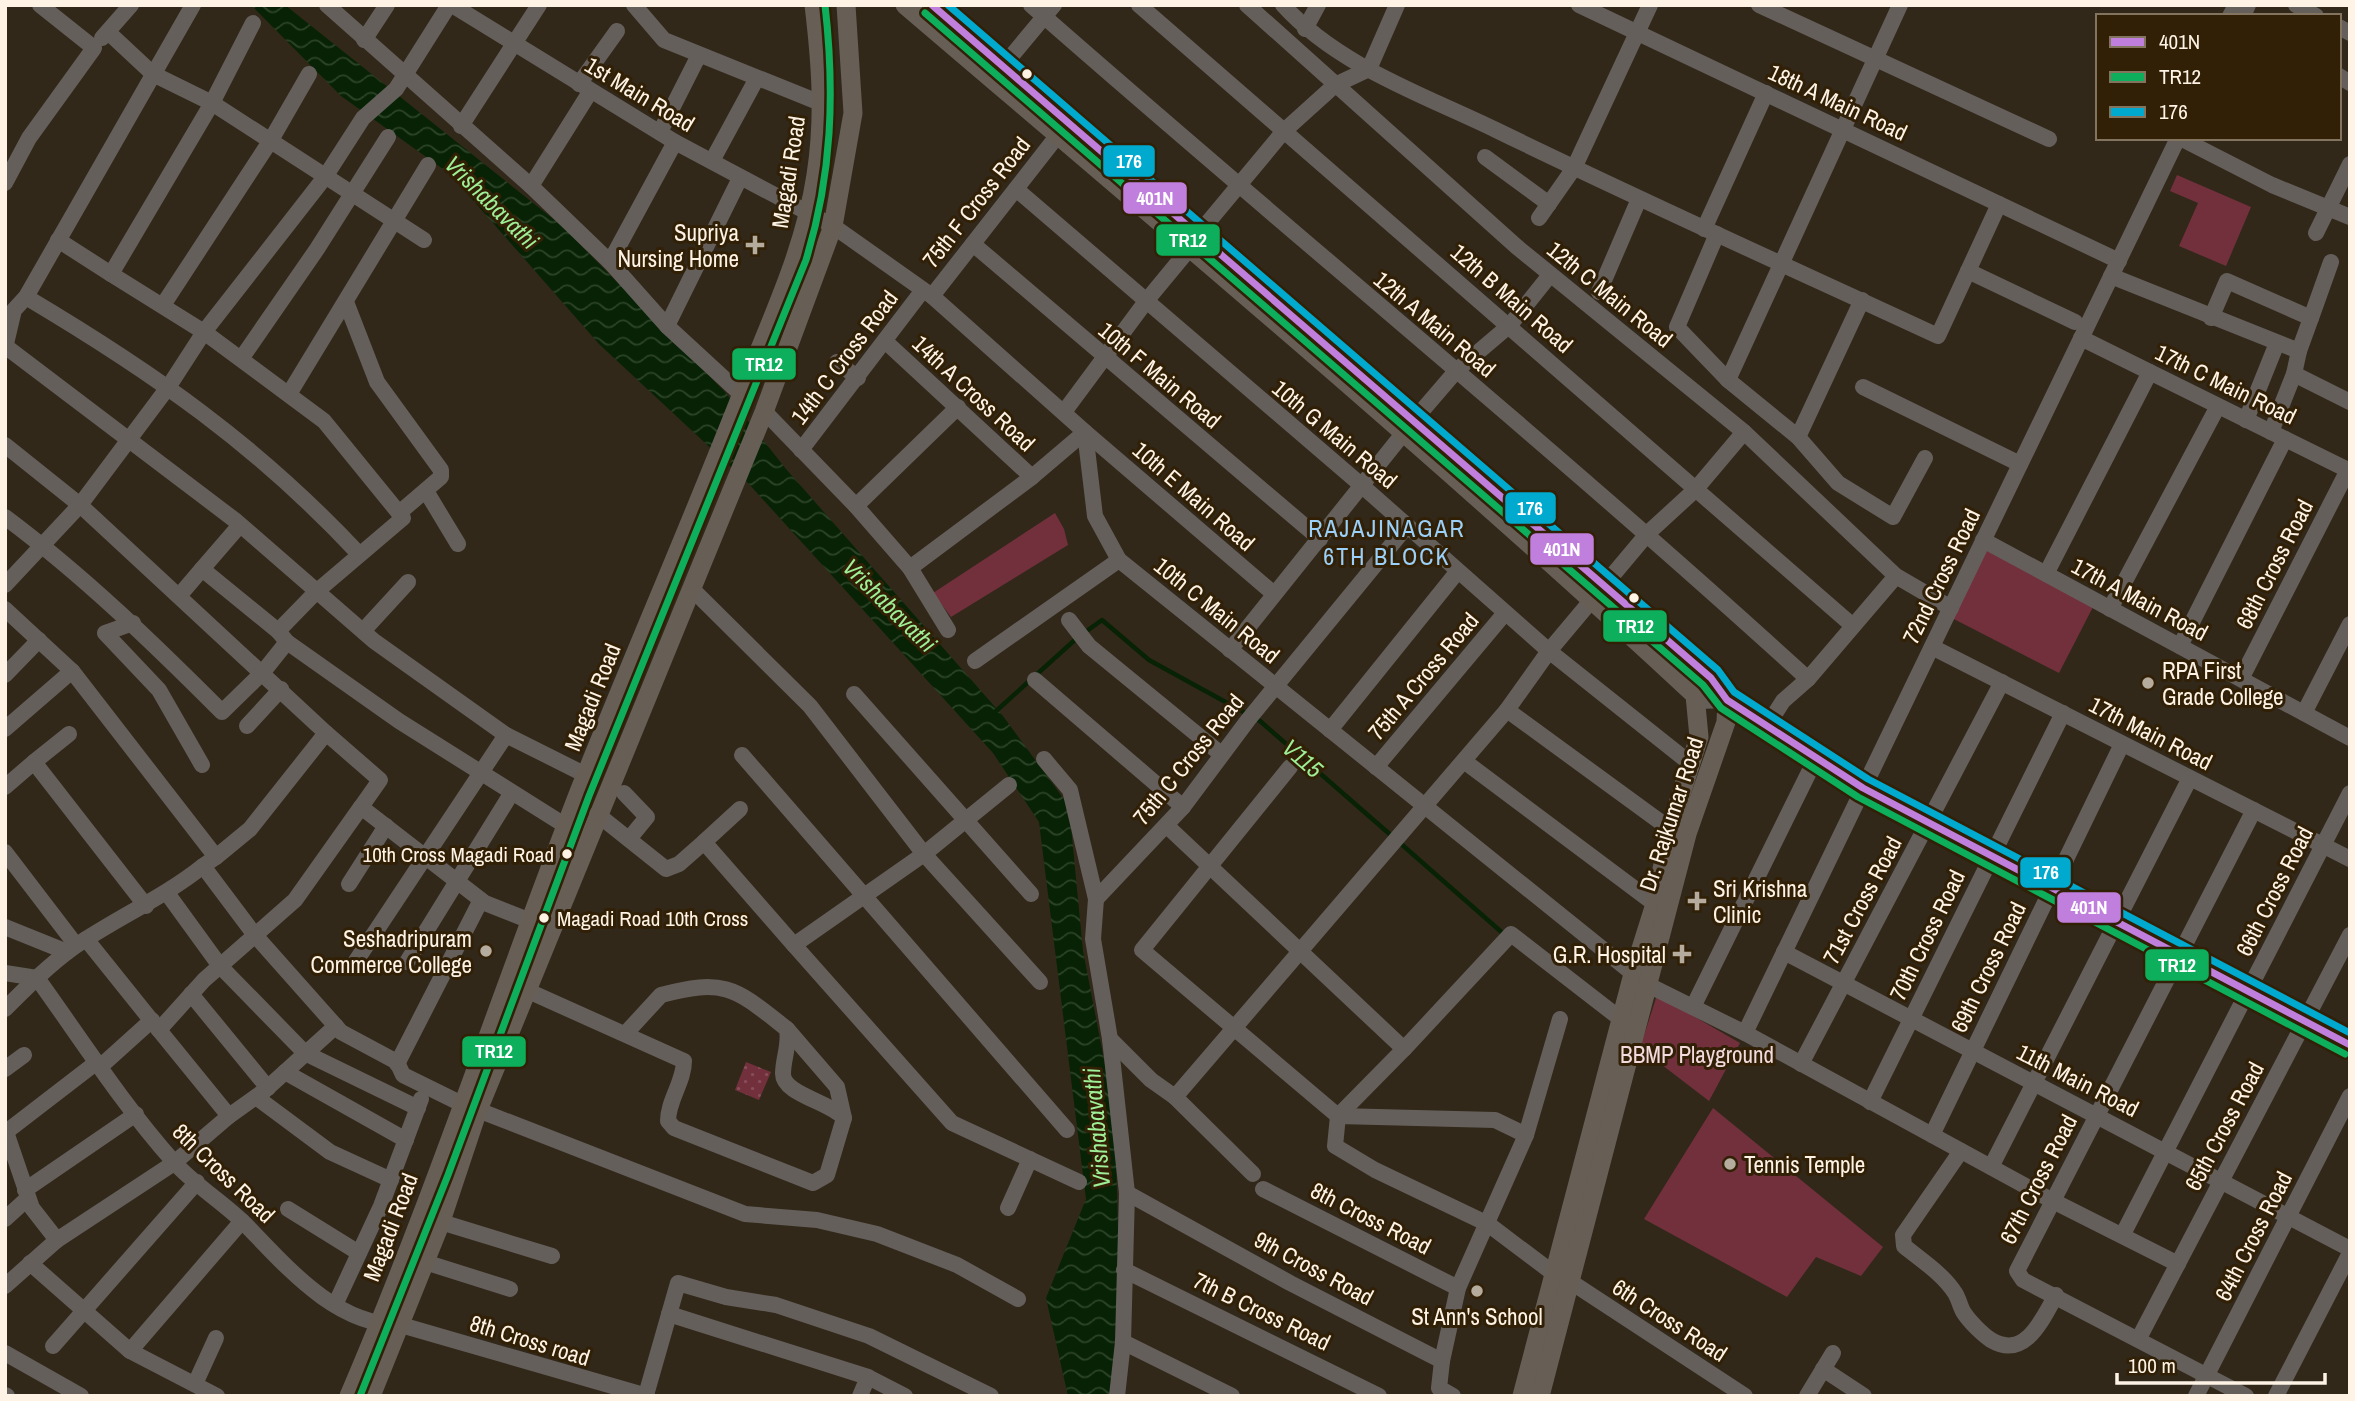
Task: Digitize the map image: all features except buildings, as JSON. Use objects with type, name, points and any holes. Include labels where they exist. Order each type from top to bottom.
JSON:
[{"type":"main road","name":"Magadi Road","points":[[374,1395],[441,1222],[470,1107],[528,922],[804,235],[816,176],[823,104],[814,5]]},
{"type":"main road","name":"Magadi Road","points":[[349,1396],[470,1107],[526,990],[692,589],[762,416],[833,226],[853,113],[846,5]]},
{"type":"main road","points":[[905,5],[1058,135],[1194,240]]},
{"type":"main road","points":[[932,5],[1004,65],[1194,240],[1597,593],[1698,701]]},
{"type":"main road","points":[[739,402],[762,416]]},
{"type":"main road","points":[[1597,593],[1711,678],[1727,700]]},
{"type":"main road","name":"Dr. Rajkumar Road","points":[[1541,1396],[1562,1278],[1622,1020],[1640,979],[1726,722],[1727,700]]},
{"type":"main road","name":"Dr. Rajkumar Road","points":[[1522,1396],[1562,1278],[1640,979],[1670,829],[1699,737],[1698,701]]},
{"type":"street","points":[[5,183],[29,138],[94,48],[131,5]]},
{"type":"street","points":[[193,5],[26,297],[14,310],[5,347],[130,438],[240,525],[363,631],[506,735],[586,775]]},
{"type":"street","points":[[327,5],[364,40],[400,82],[461,126],[531,186],[610,262],[739,402]]},
{"type":"street","points":[[364,40],[387,5]]},
{"type":"street","points":[[5,585],[80,505],[169,386],[204,332],[325,177],[363,118],[400,82],[451,5]]},
{"type":"street","name":"1st Main Road","points":[[451,5],[675,142],[833,226]]},
{"type":"street","points":[[461,126],[539,5]]},
{"type":"street","points":[[634,5],[664,40],[823,104]]},
{"type":"street","name":"12th A Main Road","points":[[1031,5],[1049,11],[1359,290],[1648,533],[1808,679]]},
{"type":"street","name":"12th B Main Road","points":[[1139,5],[1853,626]]},
{"type":"street","name":"12th C Main Road","points":[[1247,5],[1550,275],[1744,432],[1896,576],[1951,608]]},
{"type":"street","points":[[1283,5],[1305,29],[1369,69],[1639,199],[1938,336],[1999,204]]},
{"type":"street","points":[[1305,29],[1318,5]]},
{"type":"street","points":[[1064,412],[1147,300],[1284,131],[1335,85],[1369,69],[1398,5]]},
{"type":"street","name":"18th A Main Road","points":[[1579,5],[2119,261]]},
{"type":"street","points":[[1539,218],[1574,168],[1650,5]]},
{"type":"street","points":[[1759,5],[2049,139]]},
{"type":"street","points":[[1728,380],[1900,5]]},
{"type":"street","points":[[2295,5],[2312,14]]},
{"type":"street","points":[[50,9],[94,48]]},
{"type":"street","points":[[1004,65],[1049,11]]},
{"type":"street","points":[[111,274],[212,103],[253,23]]},
{"type":"street","points":[[531,186],[617,31]]},
{"type":"street","points":[[108,32],[153,74],[212,103],[350,195],[424,240]]},
{"type":"street","points":[[660,132],[699,55]]},
{"type":"street","points":[[163,306],[271,140],[309,74]]},
{"type":"street","points":[[712,161],[757,78]]},
{"type":"street","points":[[1766,93],[1711,231],[1677,327],[1728,380],[1798,437],[1838,482],[1894,517],[1925,458]]},
{"type":"street","name":"75th F Cross Road","points":[[927,293],[973,244],[1058,135]]},
{"type":"street","points":[[241,359],[388,137]]},
{"type":"street","name":"72nd Cross Road","points":[[1745,1033],[2178,140]]},
{"type":"street","points":[[2183,140],[2350,218]]},
{"type":"street","points":[[610,262],[675,142]]},
{"type":"street","points":[[1485,156],[1549,204]]},
{"type":"street","points":[[2316,233],[2350,164]]},
{"type":"street","points":[[289,394],[428,165]]},
{"type":"street","points":[[667,326],[740,178]]},
{"type":"street","name":"10th G Main Road","points":[[1016,189],[1360,484],[1549,651],[1691,764]]},
{"type":"street","points":[[1599,292],[1639,199]]},
{"type":"street","points":[[833,226],[927,293],[1085,432]]},
{"type":"street","points":[[5,517],[44,546],[133,623],[222,712],[263,672],[282,636],[316,592],[403,518],[324,421],[204,332],[58,240]]},
{"type":"street","name":"10th F Main Road","points":[[973,244],[1320,539]]},
{"type":"street","points":[[2180,646],[2278,435],[2299,351],[2330,262]]},
{"type":"street","points":[[1968,271],[2075,322]]},
{"type":"street","points":[[1230,650],[1320,539],[1360,484],[1457,370],[1510,325],[1550,275]]},
{"type":"street","points":[[2111,276],[2299,351]]},
{"type":"street","points":[[2211,318],[2227,281],[2311,318]]},
{"type":"street","name":"14th C Cross Road","points":[[801,450],[927,293]]},
{"type":"street","points":[[26,297],[169,386],[266,462],[306,498],[359,554]]},
{"type":"street","points":[[1798,437],[1862,300]]},
{"type":"street","points":[[346,302],[377,382],[440,470],[440,477],[399,513]]},
{"type":"street","name":"17th C Main Road","points":[[2081,338],[2349,471]]},
{"type":"street","name":"14th A Cross Road","points":[[886,342],[1032,477]]},
{"type":"street","points":[[2246,420],[2277,343]]},
{"type":"street","points":[[837,362],[858,378]]},
{"type":"street","points":[[2046,574],[2150,372]]},
{"type":"street","points":[[2294,373],[2350,402]]},
{"type":"street","points":[[1863,387],[2020,464]]},
{"type":"street","points":[[2110,608],[2218,406]]},
{"type":"street","points":[[856,506],[958,407]]},
{"type":"street","points":[[762,416],[801,450],[856,506],[910,568],[948,630]]},
{"type":"street","name":"14th A Cross Road","points":[[910,568],[1032,477],[1085,432]]},
{"type":"street","name":"10th C Main Road","points":[[1085,432],[1095,516],[1119,560],[1640,979],[1745,1033],[2053,1201],[2178,1264]]},
{"type":"street","name":"10th E Main Road","points":[[1085,432],[1274,594]]},
{"type":"street","points":[[1175,1097],[1507,710],[1549,651],[1648,533],[1695,489],[1744,432]]},
{"type":"street","points":[[5,445],[80,505],[380,780],[295,900],[254,934],[156,1025],[6,1130],[9,1157],[32,1208],[57,1240]]},
{"type":"street","name":"68th Cross Road","points":[[2241,679],[2349,471]]},
{"type":"street","points":[[426,491],[458,544]]},
{"type":"street","points":[[179,596],[240,525]]},
{"type":"street","name":"75th C Cross Road","points":[[1096,899],[1183,807],[1252,715],[1407,526]]},
{"type":"street","name":"17th A Main Road","points":[[1983,540],[2350,737]]},
{"type":"street","points":[[975,660],[1119,560]]},
{"type":"street","points":[[202,569],[282,636],[481,775],[566,827]]},
{"type":"street","points":[[1330,730],[1458,571]]},
{"type":"street","points":[[1767,726],[1783,701],[1808,679],[1896,576]]},
{"type":"street","points":[[363,631],[408,583]]},
{"type":"street","points":[[692,589],[810,706],[925,854],[1040,982]]},
{"type":"street","points":[[5,609],[72,671],[210,862],[254,934],[336,1026],[397,1063],[402,1075],[470,1107],[745,1214],[817,1220],[877,1234],[957,1265],[1018,1299]]},
{"type":"street","name":"75th A Cross Road","points":[[1376,767],[1505,613]]},
{"type":"street","points":[[133,623],[105,633],[159,690],[202,765]]},
{"type":"street","points":[[2304,713],[2350,624]]},
{"type":"street","points":[[1077,630],[1221,754]]},
{"type":"street","points":[[5,675],[39,640]]},
{"type":"street","name":"17th Main Road","points":[[1932,647],[2350,859]]},
{"type":"street","points":[[5,729],[72,671]]},
{"type":"street","points":[[1035,680],[1183,807]]},
{"type":"street","name":"71st Cross Road","points":[[1801,1064],[2002,682]]},
{"type":"street","points":[[247,726],[281,689]]},
{"type":"street","points":[[854,694],[1031,894]]},
{"type":"street","points":[[1698,701],[1727,700],[1864,788],[2350,1045]]},
{"type":"street","points":[[1507,710],[1670,829]]},
{"type":"street","name":"70th Cross Road","points":[[1870,1102],[2063,713]]},
{"type":"street","points":[[5,1009],[76,946],[167,893],[250,829],[326,733]]},
{"type":"street","points":[[5,787],[69,734]]},
{"type":"street","points":[[354,964],[427,859],[506,735]]},
{"type":"street","name":"69th Cross Road","points":[[1931,1135],[2122,744]]},
{"type":"street","points":[[742,755],[1067,1130]]},
{"type":"street","points":[[1693,1007],[1816,758]]},
{"type":"street","points":[[1044,759],[1070,790],[1096,899],[1093,939],[1110,1039],[1127,1193],[1123,1342],[1117,1396]]},
{"type":"street","points":[[1464,761],[1655,904]]},
{"type":"street","points":[[34,762],[146,906]]},
{"type":"street","points":[[1290,767],[1142,950],[1338,1115],[1495,1120],[1527,1135]]},
{"type":"street","points":[[1991,1167],[2190,778]]},
{"type":"street","points":[[794,946],[861,895],[925,854],[1009,785]]},
{"type":"street","points":[[407,962],[511,793]]},
{"type":"street","points":[[624,793],[647,817],[629,839]]},
{"type":"street","name":"66th Cross Road","points":[[2123,1234],[2350,793]]},
{"type":"street","points":[[361,807],[481,900],[528,922],[551,929]]},
{"type":"street","points":[[597,814],[666,869],[678,864],[740,809]]},
{"type":"street","name":"67th Cross Road","points":[[2056,1295],[2024,1280],[2017,1270],[2254,810]]},
{"type":"street","points":[[349,884],[386,826]]},
{"type":"street","points":[[1167,826],[1302,950],[1404,1049]]},
{"type":"street","points":[[704,842],[952,1123],[1079,1181]]},
{"type":"street","points":[[5,852],[76,946],[156,1025],[229,1116]]},
{"type":"street","points":[[167,893],[220,966],[305,1053],[418,1108]]},
{"type":"street","points":[[397,1063],[481,900]]},
{"type":"street","points":[[5,927],[76,946]]},
{"type":"street","name":"65th Cross Road","points":[[2139,1338],[2350,935]]},
{"type":"street","points":[[1338,1115],[1404,1049],[1507,938],[1622,1020]]},
{"type":"street","name":"11th Main Road","points":[[1784,951],[2097,1114],[2350,1251]]},
{"type":"street","points":[[5,973],[37,978]]},
{"type":"street","name":"8th Cross Road","points":[[37,978],[174,1163],[242,1221],[299,1279],[335,1305],[380,1325]]},
{"type":"street","points":[[526,990],[684,1061],[684,1070],[668,1113],[668,1121],[674,1128],[814,1183],[827,1175],[844,1118],[837,1087],[787,1029],[742,994],[729,987],[714,987],[661,995],[626,1033]]},
{"type":"street","points":[[191,994],[262,1092],[330,1152],[391,1180]]},
{"type":"street","points":[[1454,1396],[1439,1388],[1458,1288],[1527,1135],[1560,1019]]},
{"type":"street","points":[[5,1286],[57,1240],[174,1163],[262,1092],[336,1026]]},
{"type":"street","points":[[787,1029],[790,1042],[783,1075],[787,1085],[793,1091],[834,1108],[844,1118]]},
{"type":"street","points":[[1110,1039],[1151,1080],[1175,1097],[1253,1174]]},
{"type":"street","points":[[5,1069],[24,1055]]},
{"type":"street","points":[[285,1072],[406,1140]]},
{"type":"street","points":[[335,1305],[391,1180],[425,1087]]},
{"type":"street","name":"64th Cross Road","points":[[2196,1396],[2350,1096]]},
{"type":"street","points":[[5,1219],[27,1194],[136,1114]]},
{"type":"street","name":"6th Cross Road","points":[[1338,1115],[1335,1146],[1375,1170],[1488,1224],[1562,1278],[1745,1396]]},
{"type":"street","points":[[1961,1151],[1903,1235],[1904,1245],[1936,1271],[1955,1293],[1964,1314],[1986,1336],[2002,1346],[2014,1346],[2024,1341],[2037,1328],[2056,1295],[2246,1396]]},
{"type":"street","points":[[1008,1208],[1030,1159]]},
{"type":"street","points":[[53,1346],[197,1182]]},
{"type":"street","name":"8th Cross Road","points":[[1264,1189],[1458,1288]]},
{"type":"street","name":"9th Cross Road","points":[[1127,1193],[1442,1361]]},
{"type":"street","points":[[288,1209],[359,1253]]},
{"type":"street","points":[[130,1351],[242,1221]]},
{"type":"street","points":[[441,1222],[552,1256]]},
{"type":"street","points":[[2276,1396],[2350,1251]]},
{"type":"street","points":[[425,1262],[510,1289]]},
{"type":"street","points":[[30,1263],[130,1351],[217,1396]]},
{"type":"street","name":"7th B Cross Road","points":[[1124,1270],[1379,1396]]},
{"type":"street","points":[[646,1396],[678,1283],[726,1297],[776,1305],[869,1336],[991,1396]]},
{"type":"street","points":[[669,1314],[868,1377],[905,1396]]},
{"type":"street","name":"8th Cross road","points":[[380,1325],[401,1325],[646,1396]]},
{"type":"street","points":[[195,1384],[216,1338]]},
{"type":"street","points":[[1123,1342],[1232,1396]]},
{"type":"street","points":[[5,1353],[81,1396]]},
{"type":"street","points":[[1807,1396],[1833,1353]]},
{"type":"street","points":[[1823,1369],[1864,1396]]},
{"type":"street","points":[[860,1396],[868,1377]]},
{"type":"green space","points":[[2177,175],[2251,207],[2226,266],[2179,246],[2198,203],[2170,191]]},
{"type":"green space","points":[[1055,513],[1064,529],[1068,545],[951,617],[933,593]]},
{"type":"green space","points":[[1985,549],[2094,605],[2059,673],[1950,617]]},
{"type":"green space","name":"BBMP Playground","points":[[1657,995],[1740,1043],[1709,1101],[1640,1048]]},
{"type":"green space","points":[[746,1062],[771,1072],[759,1100],[735,1090]]},
{"type":"green space","name":"Tennis Temple","points":[[1713,1108],[1883,1247],[1861,1276],[1816,1257],[1787,1297],[1644,1219]]},
{"type":"water","name":"Vrishabavathi","points":[[251,5],[285,5],[562,226],[725,392],[786,469],[1003,716],[1069,806],[1083,951],[1115,1117],[1120,1306],[1112,1396],[1068,1396],[1046,1298],[1086,1199],[1039,822],[993,753],[748,483],[599,344],[450,174],[341,96]]},
{"type":"waterway","name":"V115","points":[[1084,633],[1102,620],[1149,660],[1260,721],[1393,837]]},
{"type":"waterway","name":"V115","points":[[995,712],[1077,638]]},
{"type":"waterway","name":"V115","points":[[1400,843],[1506,936]]},
{"type":"transit line","name":"TR12","points":[[360,1396],[448,1175],[589,796],[806,260],[821,197],[829,134],[830,70],[825,5]]},
{"type":"transit line","name":"401N","points":[[932,5],[1711,678],[1727,700],[1863,788],[2350,1045]]},
{"type":"transit line","name":"176","points":[[948,5],[1718,670],[1734,692],[1868,779],[2350,1033]]},
{"type":"transit line","name":"TR12","points":[[925,13],[1703,685],[1721,708],[1858,797],[2345,1054]]},
{"type":"place","name":"Supriya Nursing Home","points":[[755,245]]},
{"type":"place","name":"RPA First Grade College","points":[[2148,683]]},
{"type":"place","name":"10th Cross Magadi Road","points":[[567,854]]},
{"type":"place","name":"Sri Krishna Clinic","points":[[1697,901]]},
{"type":"place","name":"Magadi Road 10th Cross","points":[[544,918]]},
{"type":"place","name":"Seshadripuram Commerce College","points":[[486,951]]},
{"type":"place","name":"G.R. Hospital","points":[[1682,954]]},
{"type":"place","name":"Tennis Temple","points":[[1730,1164]]},
{"type":"place","name":"St Ann's School","points":[[1477,1291]]},
{"type":"district","name":"RAJAJINAGAR 6TH BLOCK","points":[[1387,542]]}]
